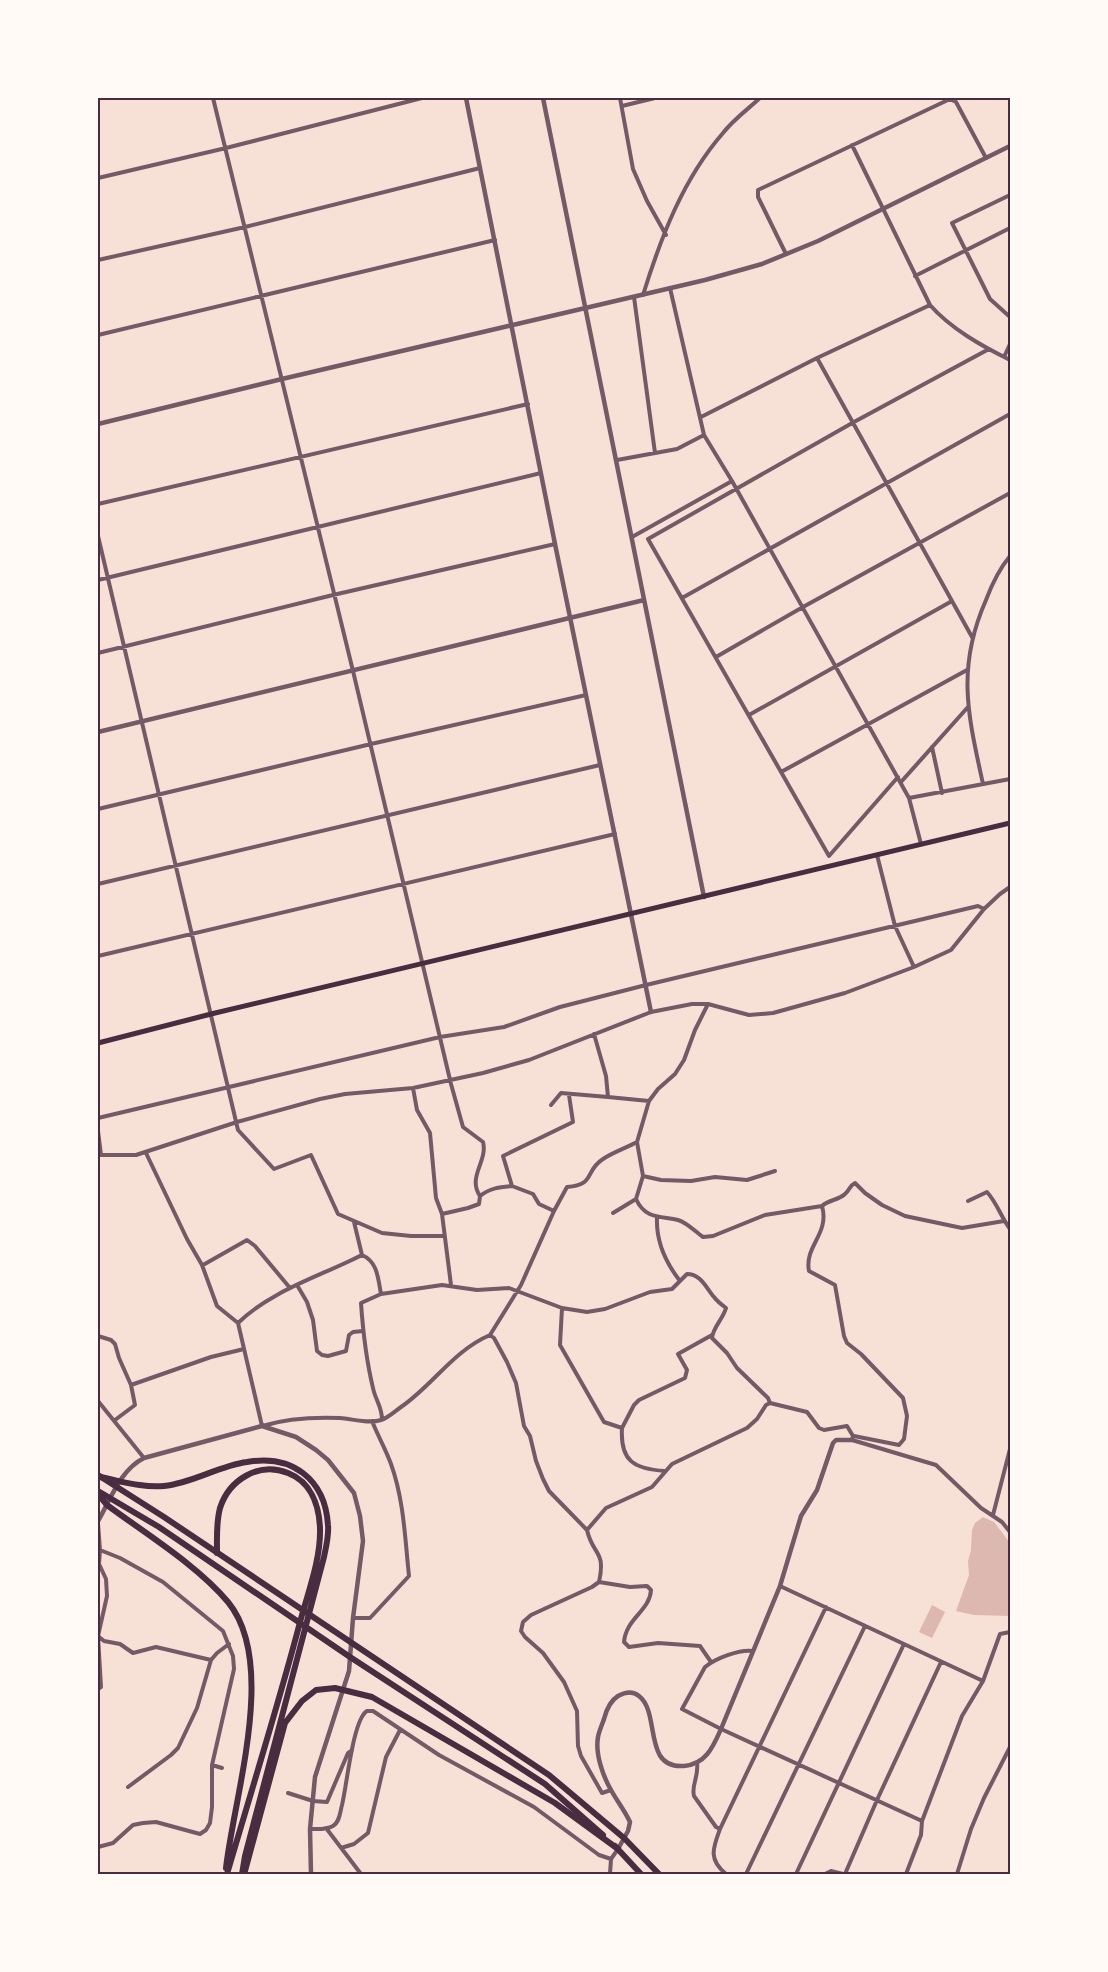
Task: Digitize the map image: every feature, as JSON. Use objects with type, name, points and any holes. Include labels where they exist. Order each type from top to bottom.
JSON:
[{"type":"highway","points":[[99,1476],[140,1485],[165,1485],[185,1482],[232,1465],[268,1460],[287,1464],[300,1470],[316,1486],[327,1512],[327,1544],[315,1598],[297,1648],[226,1875]]},
{"type":"highway","points":[[217,1553],[217,1520],[225,1497],[232,1486],[253,1472],[268,1469],[285,1471],[303,1482],[316,1500],[320,1528],[317,1556],[297,1648],[244,1856],[243,1875]]},
{"type":"highway","points":[[99,1476],[549,1775],[624,1838],[659,1875]]},
{"type":"highway","points":[[98,1492],[159,1527],[350,1657],[545,1784],[618,1849],[642,1875]]},
{"type":"highway","points":[[98,1492],[107,1505],[200,1575],[228,1602],[237,1617],[249,1647],[251,1680],[249,1728],[226,1875]]},
{"type":"highway","points":[[243,1875],[285,1723],[310,1694],[325,1688],[352,1691],[372,1697],[555,1803],[618,1849]]},
{"type":"main road","points":[[98,1043],[1011,823]]},
{"type":"street","points":[[213,98],[450,1079],[463,1127],[483,1142],[485,1148],[474,1179],[480,1196],[479,1204],[442,1214]]},
{"type":"street","points":[[98,178],[422,98]]},
{"type":"street","points":[[466,98],[651,1012]]},
{"type":"street","points":[[543,98],[704,897]]},
{"type":"street","points":[[620,98],[633,169],[646,201],[666,235]]},
{"type":"street","points":[[622,106],[655,98]]},
{"type":"street","points":[[643,295],[653,263],[686,183],[723,132],[760,98]]},
{"type":"street","points":[[786,254],[758,197],[758,190],[950,99],[956,102],[986,158]]},
{"type":"street","points":[[852,145],[930,305],[940,316],[989,349],[1011,360]]},
{"type":"street","points":[[98,424],[586,309],[762,264],[1011,146]]},
{"type":"street","points":[[98,260],[480,168]]},
{"type":"street","points":[[1011,195],[952,224],[990,299],[1011,317]]},
{"type":"street","points":[[915,276],[1011,228]]},
{"type":"street","points":[[98,335],[495,240]]},
{"type":"street","points":[[670,288],[704,435],[771,548],[901,782],[909,798],[921,845]]},
{"type":"street","points":[[634,297],[655,453]]},
{"type":"street","points":[[701,417],[930,305]]},
{"type":"street","points":[[1004,357],[1011,345]]},
{"type":"street","points":[[898,777],[829,856],[648,539],[854,422],[989,349]]},
{"type":"street","points":[[818,358],[972,636]]},
{"type":"street","points":[[98,504],[528,404]]},
{"type":"street","points":[[682,598],[1011,414]]},
{"type":"street","points":[[616,460],[677,448],[704,435]]},
{"type":"street","points":[[98,580],[542,473]]},
{"type":"street","points":[[632,537],[732,481]]},
{"type":"street","points":[[716,657],[1011,493]]},
{"type":"street","points":[[98,536],[238,1130],[274,1169],[311,1155],[338,1214],[382,1233],[445,1236]]},
{"type":"street","points":[[98,653],[333,595],[555,544]]},
{"type":"street","points":[[983,784],[968,707],[967,670],[972,636],[990,589],[1011,555]]},
{"type":"street","points":[[98,732],[570,616],[644,600]]},
{"type":"street","points":[[749,715],[952,601]]},
{"type":"street","points":[[781,772],[967,670]]},
{"type":"street","points":[[98,809],[587,695]]},
{"type":"street","points":[[901,782],[968,707]]},
{"type":"street","points":[[932,747],[942,793]]},
{"type":"street","points":[[98,884],[601,765]]},
{"type":"street","points":[[909,798],[1011,779]]},
{"type":"street","points":[[98,956],[615,834]]},
{"type":"street","points":[[876,855],[895,926],[914,967]]},
{"type":"street","points":[[98,1131],[99,1155],[130,1156],[146,1153],[237,1122],[345,1094],[413,1088],[529,1060],[651,1012],[692,1004],[708,1004],[748,1016],[773,1013],[845,993],[914,967],[951,950],[984,909],[1011,887]]},
{"type":"street","points":[[98,1118],[440,1037],[504,1027],[560,1007],[646,985],[978,906],[984,909]]},
{"type":"street","points":[[708,1004],[680,1067],[649,1101],[637,1142],[643,1176],[636,1199],[639,1206],[657,1218],[680,1220],[703,1237],[713,1236],[765,1215],[822,1206],[844,1195],[851,1184],[855,1183],[882,1205],[905,1216],[962,1228],[1004,1221]]},
{"type":"street","points":[[594,1034],[606,1076],[608,1097]]},
{"type":"street","points":[[413,1088],[417,1110],[430,1133],[436,1198],[442,1214],[451,1285]]},
{"type":"street","points":[[551,1105],[561,1093],[649,1101]]},
{"type":"street","points":[[512,1186],[503,1156],[573,1122],[569,1095]]},
{"type":"street","points":[[98,1689],[101,1687],[98,1636],[107,1596],[106,1579],[99,1564],[98,1523],[129,1468],[144,1458],[275,1422],[337,1418],[382,1420],[417,1396],[460,1353],[490,1335],[517,1291],[567,1187],[585,1183],[596,1165],[603,1159],[637,1142]]},
{"type":"street","points":[[146,1153],[202,1265],[217,1306],[226,1316],[238,1323],[262,1426]]},
{"type":"street","points":[[643,1176],[661,1180],[691,1181],[715,1177],[747,1180],[775,1171]]},
{"type":"street","points":[[480,1196],[497,1187],[512,1186],[533,1194],[539,1204],[554,1210]]},
{"type":"street","points":[[968,1201],[987,1192],[996,1201],[1004,1221],[1011,1229]]},
{"type":"street","points":[[613,1213],[636,1199]]},
{"type":"street","points":[[610,1875],[611,1859],[624,1838],[630,1822],[611,1790],[601,1765],[598,1738],[606,1711],[614,1699],[626,1692],[635,1693],[647,1704],[655,1745],[660,1755],[668,1763],[678,1766],[697,1763],[704,1759],[721,1729],[780,1586],[801,1516],[817,1490],[832,1443],[836,1440],[853,1438],[899,1445],[904,1439],[906,1408],[903,1398],[861,1354],[847,1343],[835,1285],[809,1271],[810,1255],[823,1228],[825,1218],[822,1206]]},
{"type":"street","points":[[657,1218],[657,1228],[666,1263],[680,1281]]},
{"type":"street","points":[[354,1221],[362,1255]]},
{"type":"street","points":[[202,1265],[247,1239],[290,1288]]},
{"type":"street","points":[[238,1323],[249,1312],[290,1288],[362,1255],[371,1259],[374,1264],[381,1294]]},
{"type":"street","points":[[382,1420],[382,1411],[373,1390],[365,1351],[361,1303],[381,1294],[451,1285],[477,1290],[509,1288],[562,1308],[586,1312],[605,1309],[638,1295],[672,1289],[687,1274],[693,1274],[726,1308],[723,1317],[712,1335],[678,1354],[687,1370],[685,1378],[639,1400],[621,1428],[621,1445],[627,1458],[641,1468],[665,1471]]},
{"type":"street","points":[[297,1285],[307,1302],[313,1320],[317,1351],[322,1355],[343,1354],[346,1351],[349,1335],[363,1331]]},
{"type":"street","points":[[562,1308],[560,1345],[604,1422],[621,1428]]},
{"type":"street","points":[[490,1335],[494,1338],[516,1383],[524,1426],[530,1436],[543,1479],[549,1491],[587,1530],[589,1539],[602,1559],[599,1582]]},
{"type":"street","points":[[712,1335],[737,1368],[768,1398],[770,1403]]},
{"type":"street","points":[[98,1336],[115,1344],[118,1358],[131,1385],[135,1405],[115,1420]]},
{"type":"street","points":[[131,1385],[212,1357],[244,1349]]},
{"type":"street","points":[[98,1401],[144,1458]]},
{"type":"street","points":[[587,1530],[606,1508],[652,1487],[672,1464],[747,1428],[758,1419],[766,1405],[770,1403],[807,1412],[819,1428],[824,1430],[847,1426],[853,1438],[936,1466],[981,1508],[1011,1532]]},
{"type":"street","points":[[353,1618],[370,1618],[409,1576],[401,1505],[396,1482],[372,1421]]},
{"type":"street","points":[[262,1426],[296,1437],[316,1450],[335,1467],[354,1493],[363,1541],[347,1680],[315,1777],[310,1829],[311,1875]]},
{"type":"street","points":[[993,1516],[1011,1449]]},
{"type":"street","points":[[98,1847],[113,1844],[133,1826],[143,1823],[156,1822],[200,1834],[206,1830],[210,1823],[212,1807],[212,1765],[234,1669],[233,1656],[222,1631],[163,1582],[120,1558],[100,1550]]},
{"type":"street","points":[[611,1790],[602,1793],[581,1756],[578,1746],[577,1711],[564,1682],[543,1653],[525,1637],[522,1631],[523,1622],[531,1615],[599,1582],[630,1587],[647,1586],[651,1590],[648,1603],[632,1620],[625,1633],[624,1642],[629,1647],[658,1643],[700,1646],[711,1662]]},
{"type":"street","points":[[780,1586],[983,1681]]},
{"type":"street","points":[[726,1875],[716,1862],[712,1850],[826,1607]]},
{"type":"street","points":[[746,1875],[865,1626]]},
{"type":"street","points":[[906,1875],[921,1835],[922,1821],[962,1716],[983,1681],[1000,1634],[1011,1632]]},
{"type":"street","points":[[98,1636],[104,1641],[120,1644],[133,1653],[156,1647],[211,1660]]},
{"type":"street","points":[[128,1787],[178,1748],[197,1708],[211,1660],[216,1653],[229,1644]]},
{"type":"street","points":[[796,1875],[904,1644]]},
{"type":"street","points":[[753,1651],[746,1650],[711,1662],[705,1667],[682,1709],[922,1821]]},
{"type":"street","points":[[825,1875],[831,1871],[844,1875],[942,1662]]},
{"type":"street","points":[[310,1829],[327,1828],[338,1821],[348,1783],[359,1719],[367,1711],[380,1715],[440,1755],[534,1807],[599,1855],[611,1859]]},
{"type":"street","points":[[341,1848],[354,1844],[368,1833],[386,1757],[400,1730]]},
{"type":"street","points":[[957,1875],[971,1829],[984,1797],[1011,1747]]},
{"type":"street","points":[[288,1793],[313,1802],[327,1802],[348,1753],[352,1750]]},
{"type":"street","points":[[697,1763],[698,1774],[692,1790],[694,1796],[720,1830]]},
{"type":"street","points":[[212,1765],[222,1768]]},
{"type":"street","points":[[327,1828],[362,1875]]},
{"type":"shaded area","points":[[983,1517],[994,1522],[1010,1543],[1010,1616],[974,1615],[956,1611],[969,1575],[968,1561],[972,1530],[975,1523]]},
{"type":"shaded area","points":[[932,1605],[945,1612],[932,1638],[919,1632]]}]
